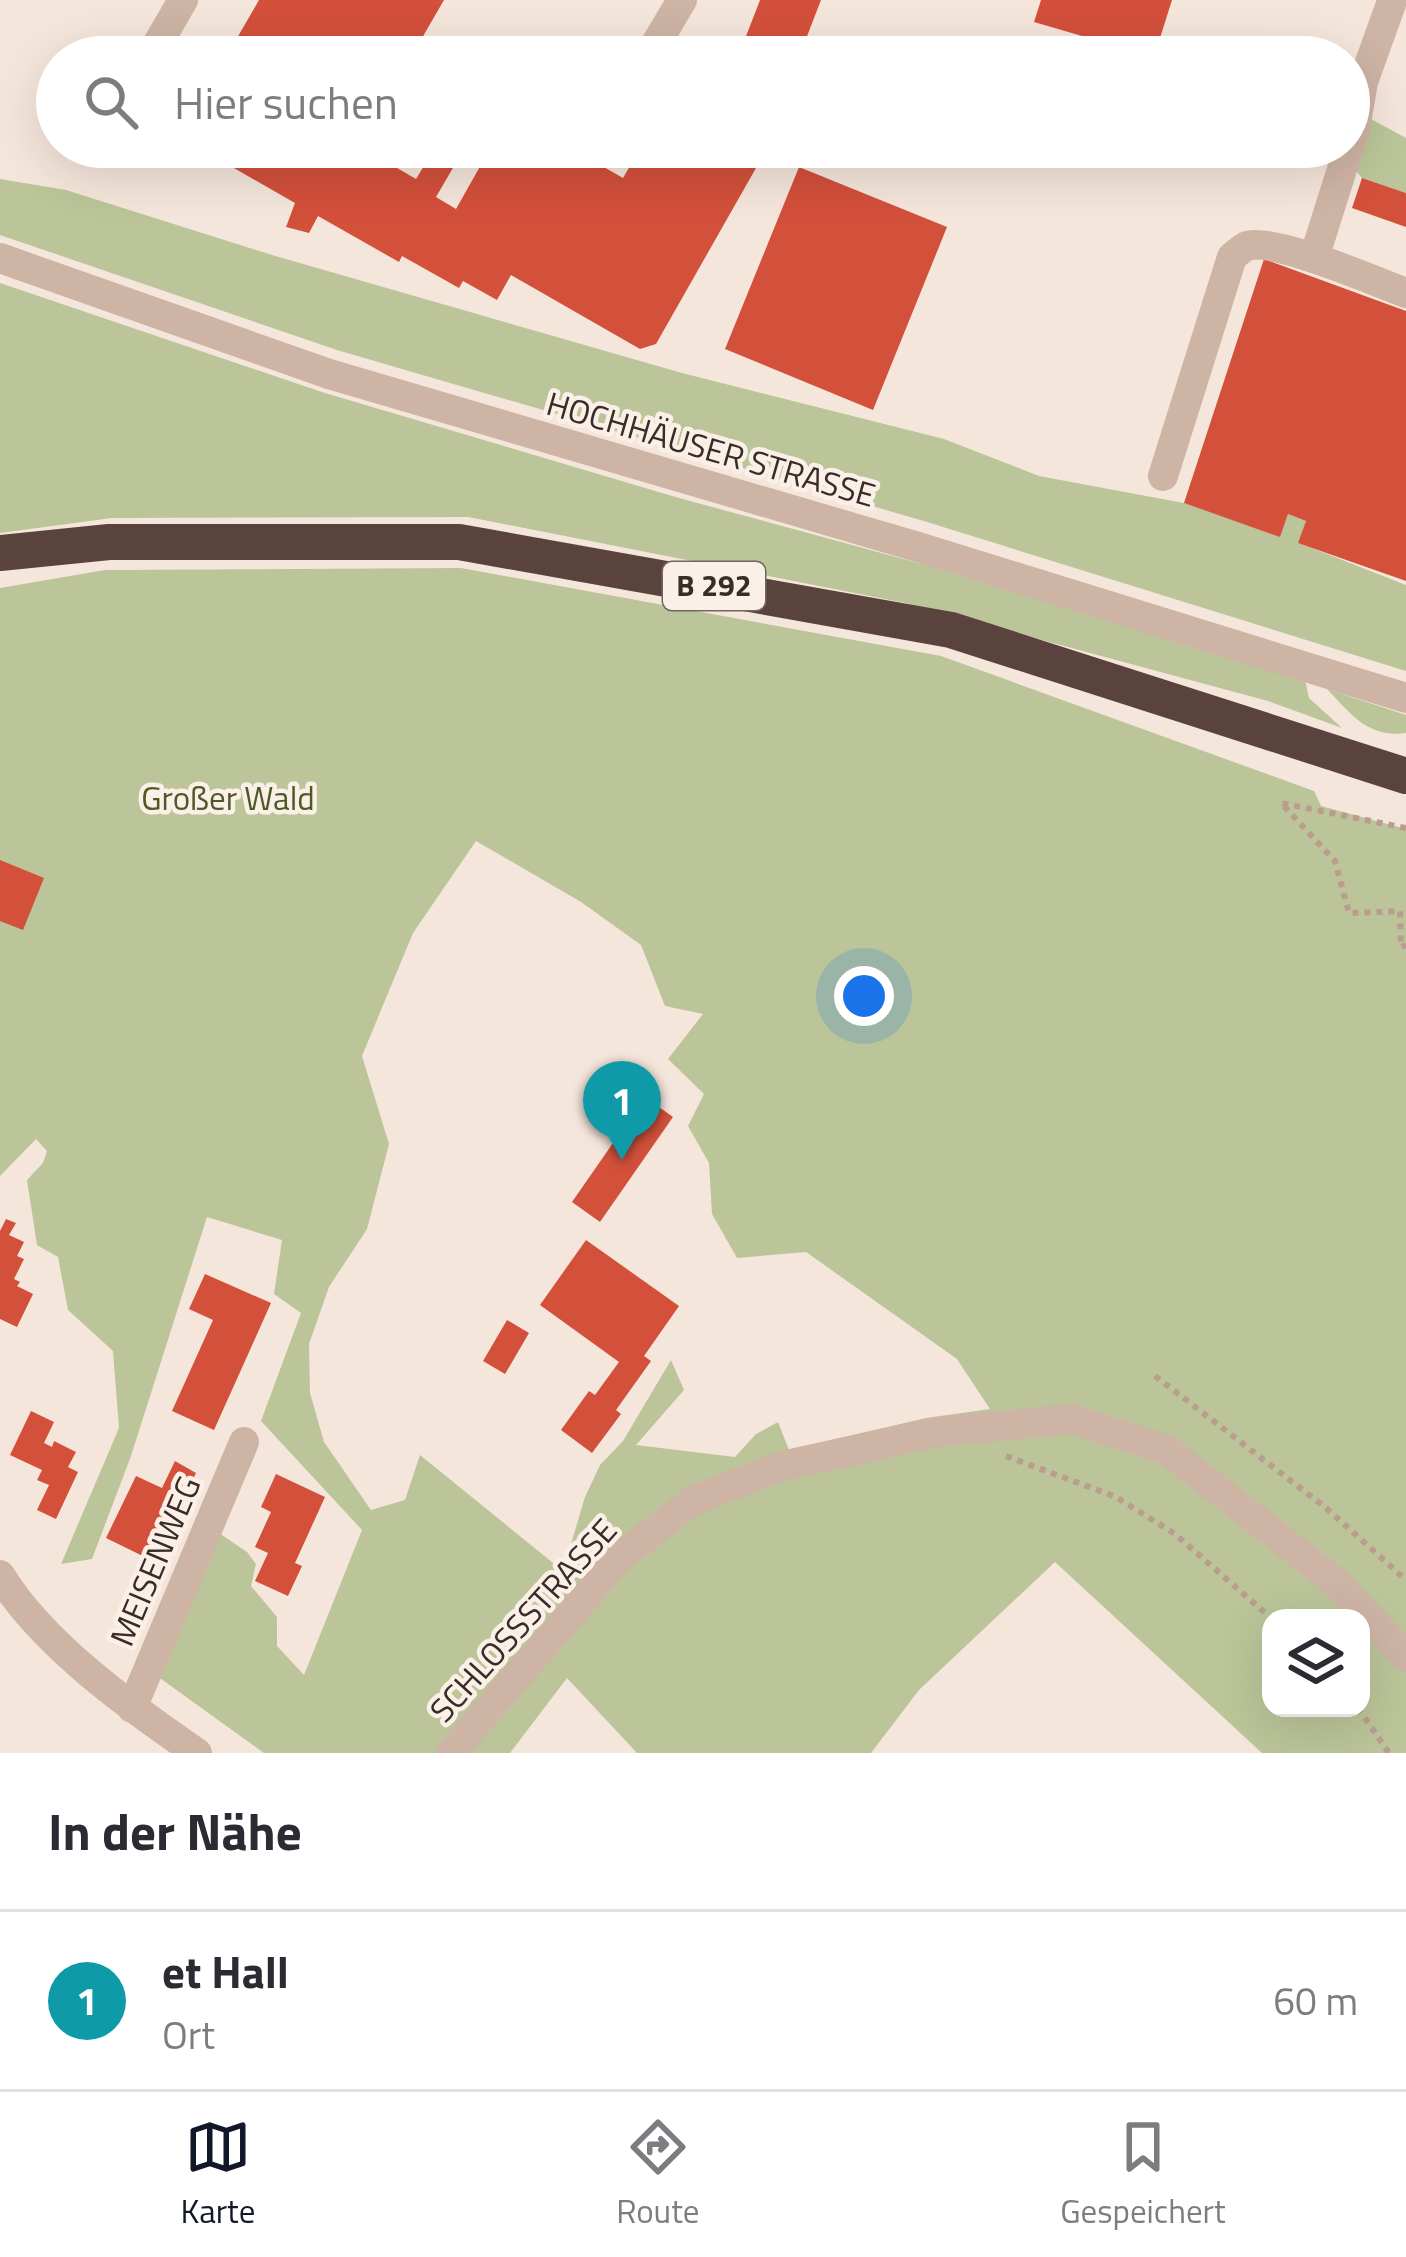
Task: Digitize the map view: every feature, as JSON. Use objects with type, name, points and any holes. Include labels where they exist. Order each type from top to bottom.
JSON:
[{"type":"highway","name":"B 292","points":[[0,553],[110,542],[459,542],[951,630],[1406,776]]},
{"type":"street","points":[[162,36],[183,0]]},
{"type":"street","points":[[661,36],[682,0]]},
{"type":"street","points":[[1370,62],[1391,1],[1406,5]]},
{"type":"street","points":[[1313,258],[1342,168]]},
{"type":"street","points":[[1163,476],[1232,257],[1245,246],[1265,245],[1313,258],[1406,293]]},
{"type":"street","name":"HOCHHÄUSER STRASSE","points":[[0,258],[329,374],[918,547],[1406,698]]},
{"type":"street","name":"SCHLOSSSTRASSE","points":[[451,1753],[621,1556],[694,1500],[778,1467],[936,1432],[1072,1419],[1167,1450],[1337,1583],[1406,1657]]},
{"type":"street","name":"MEISENWEG","points":[[132,1708],[244,1442]]},
{"type":"street","points":[[0,1576],[73,1658],[132,1708],[197,1753]]},
{"type":"path","points":[[1406,828],[1281,803],[1335,861],[1349,914],[1400,910],[1401,947],[1406,945]]},
{"type":"path","points":[[1155,1376],[1325,1508],[1406,1580]]},
{"type":"path","points":[[1004,1455],[1116,1497],[1175,1534],[1262,1610]]},
{"type":"path","points":[[1364,1717],[1389,1753]]},
{"type":"green space","points":[[1370,118],[1406,138],[1406,193],[1362,178],[1354,168],[1370,168]]},
{"type":"green space","points":[[0,179],[66,190],[272,255],[682,373],[944,439],[1039,476],[1184,503],[1280,536],[1288,514],[1306,521],[1299,543],[1406,585],[1406,671],[927,522],[337,350],[0,235]]},
{"type":"green space","points":[[0,283],[325,393],[933,567],[1305,680],[1309,698],[1342,728],[1268,701],[905,603],[468,517],[112,518],[0,533]]},
{"type":"green space","name":"Großer Wald","points":[[461,568],[941,656],[1314,791],[1321,806],[1406,829],[1406,1753],[1262,1753],[1055,1562],[919,1690],[871,1753],[637,1753],[567,1678],[510,1753],[264,1753],[157,1676],[219,1533],[256,1564],[251,1586],[277,1617],[277,1646],[304,1675],[362,1530],[261,1421],[301,1313],[274,1294],[282,1240],[207,1217],[131,1456],[92,1559],[61,1564],[119,1428],[113,1351],[68,1310],[58,1257],[37,1245],[27,1180],[47,1151],[36,1139],[0,1176],[0,588],[105,570]],"holes":[[[476,841],[581,902],[641,945],[665,1006],[703,1014],[668,1059],[704,1094],[688,1126],[709,1163],[712,1214],[737,1258],[806,1252],[957,1359],[990,1409],[926,1418],[789,1450],[778,1422],[756,1434],[735,1457],[636,1445],[684,1390],[671,1360],[623,1441],[600,1465],[585,1497],[563,1571],[420,1455],[405,1500],[371,1510],[324,1442],[310,1393],[309,1344],[329,1287],[367,1229],[389,1144],[362,1056],[413,933]]]},
{"type":"green space","points":[[1327,689],[1406,715],[1406,733],[1371,728]]},
{"type":"building","points":[[259,0],[444,0],[423,36],[238,36]]},
{"type":"building","points":[[760,0],[821,0],[807,36],[746,36]]},
{"type":"building","points":[[1041,0],[1172,0],[1161,36],[1082,36],[1034,22]]},
{"type":"building","points":[[234,168],[397,168],[416,179],[423,168],[453,168],[436,197],[456,209],[479,168],[606,168],[623,178],[629,168],[756,168],[656,344],[640,349],[511,275],[497,300],[463,281],[459,288],[402,256],[399,262],[318,216],[309,233],[286,227],[295,203]]},
{"type":"building","points":[[799,168],[947,227],[873,410],[725,349]]},
{"type":"building","points":[[1362,178],[1406,193],[1406,227],[1352,208]]},
{"type":"building","points":[[1264,259],[1406,311],[1406,581],[1298,543],[1306,521],[1288,514],[1280,537],[1184,503]]},
{"type":"building","points":[[0,860],[44,878],[23,930],[0,921]]},
{"type":"building","points":[[645,1097],[673,1117],[600,1222],[572,1202]]},
{"type":"building","points":[[6,1219],[16,1223],[9,1235],[24,1242],[17,1256],[24,1259],[14,1279],[20,1282],[17,1286],[33,1294],[17,1327],[0,1319],[0,1231]]},
{"type":"building","points":[[586,1240],[679,1306],[644,1356],[651,1361],[616,1410],[621,1414],[592,1453],[561,1430],[589,1391],[595,1395],[619,1362],[540,1305]]},
{"type":"building","points":[[205,1274],[271,1303],[214,1430],[172,1411],[213,1320],[189,1309]]},
{"type":"building","points":[[507,1320],[529,1333],[505,1374],[483,1361]]},
{"type":"building","points":[[31,1411],[54,1422],[44,1443],[52,1447],[54,1441],[76,1452],[68,1467],[78,1472],[56,1519],[37,1510],[49,1485],[37,1480],[42,1470],[10,1455]]},
{"type":"building","points":[[175,1461],[196,1473],[153,1561],[106,1538],[136,1476],[162,1488]]},
{"type":"building","points":[[276,1474],[325,1497],[295,1563],[302,1566],[288,1596],[255,1581],[268,1553],[255,1547],[271,1512],[261,1507]]},
{"type":"place","name":"et Hall","points":[[622,1160]]}]
